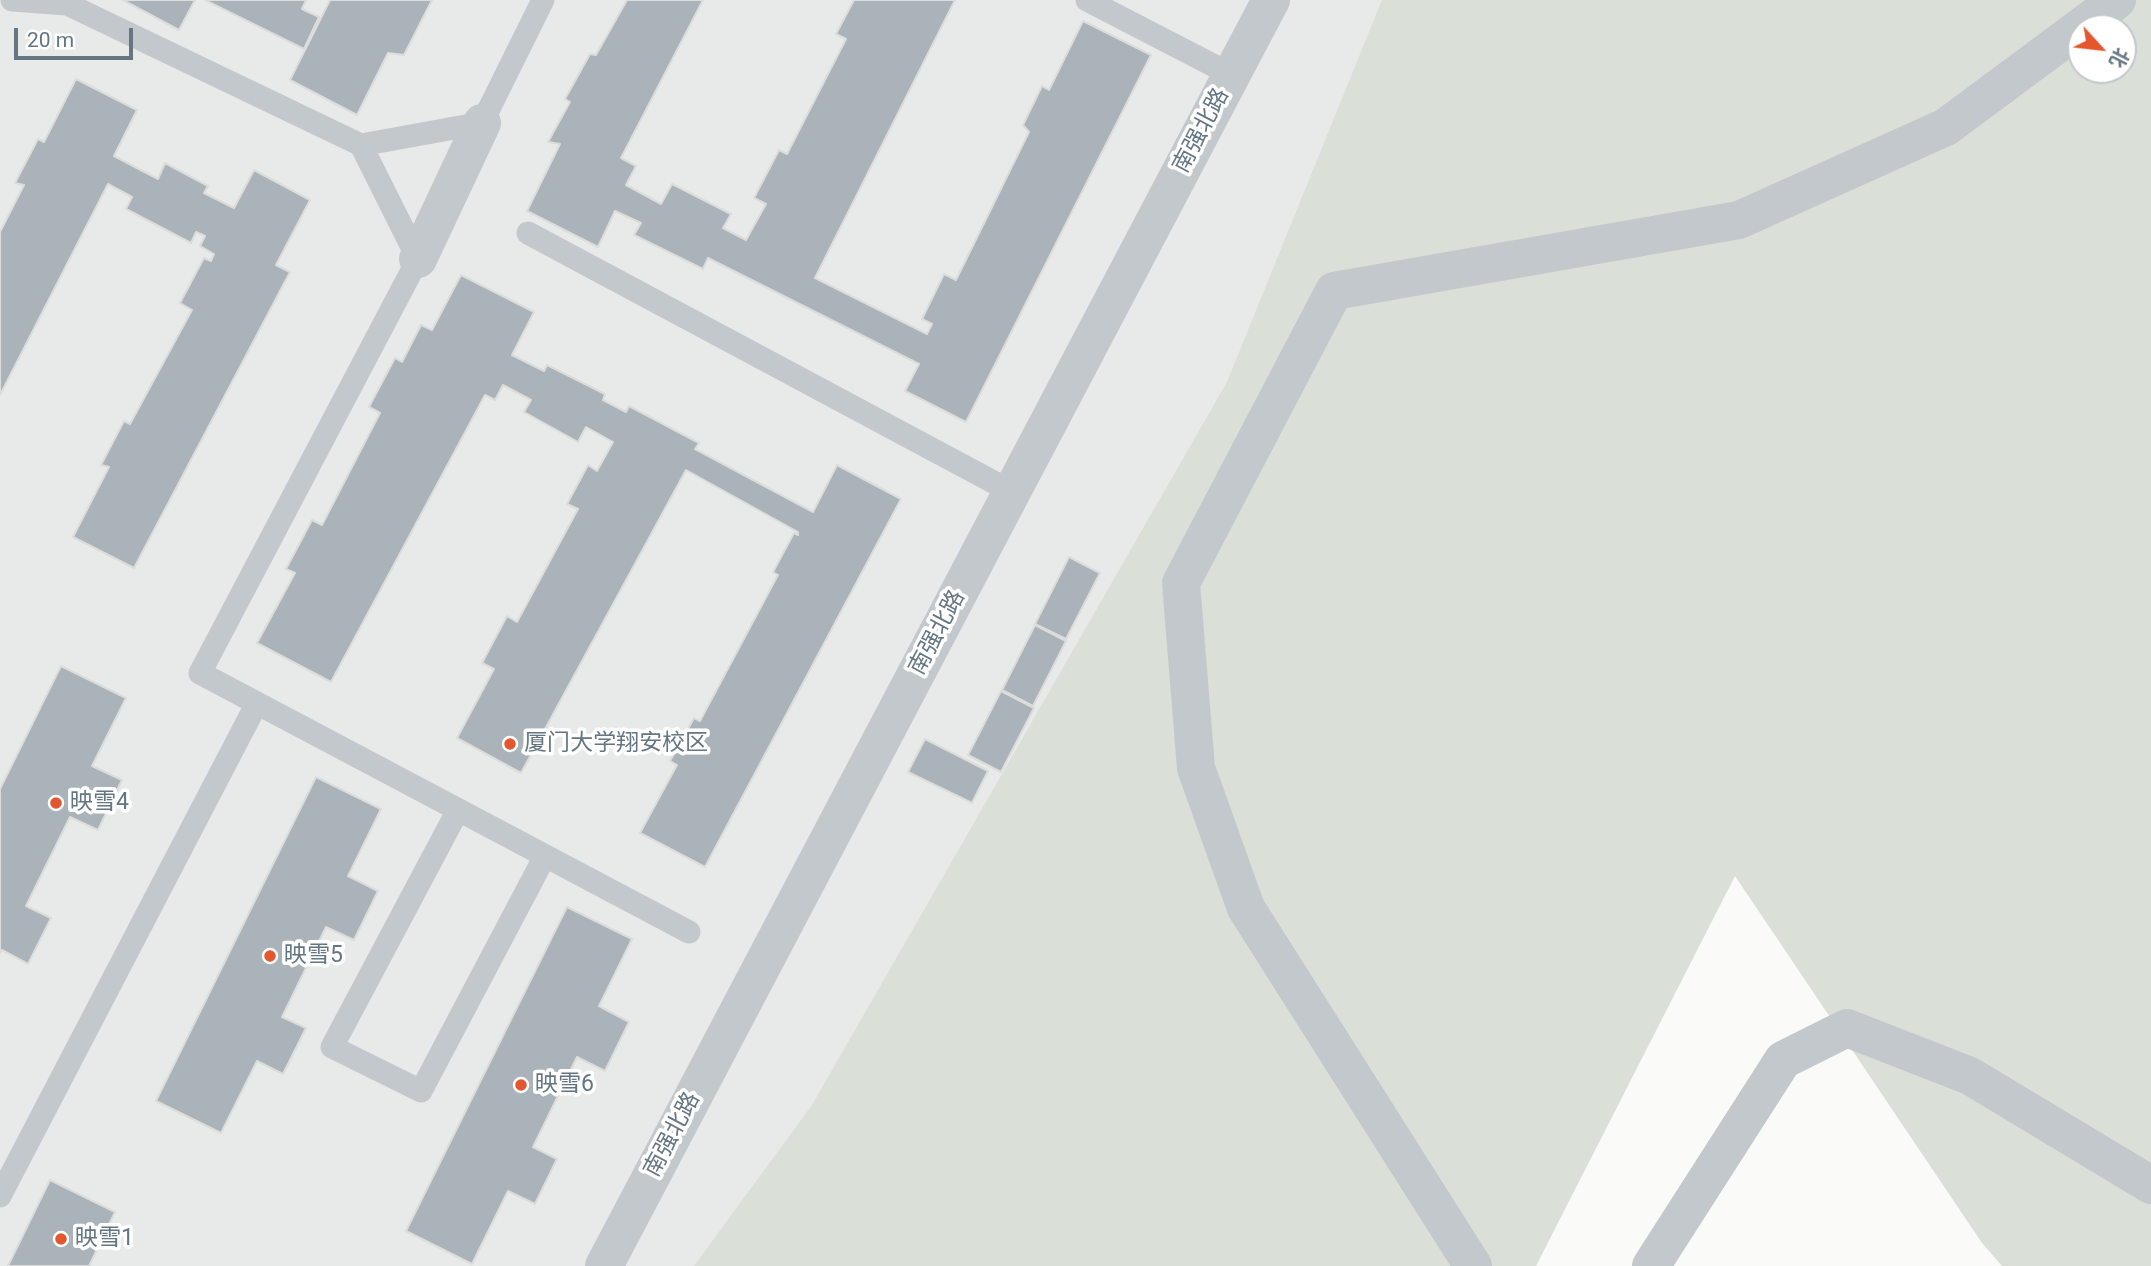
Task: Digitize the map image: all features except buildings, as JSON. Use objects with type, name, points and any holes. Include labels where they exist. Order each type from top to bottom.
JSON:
[{"type":"street","name":"南强北路","points":[[604,1266],[1271,0]]},
{"type":"street","points":[[1473,1266],[1246,908],[1196,768],[1181,583],[1334,291],[1739,220],[1946,127],[2117,0]]},
{"type":"street","points":[[418,259],[482,123]]},
{"type":"street","points":[[1651,1266],[1783,1060],[1847,1028],[1970,1076],[2151,1185]]},
{"type":"lane","points":[[12,0],[68,4],[361,145],[482,123],[543,0]]},
{"type":"lane","points":[[1087,0],[1232,75]]},
{"type":"lane","points":[[361,145],[418,259],[200,673],[689,932]]},
{"type":"lane","points":[[528,233],[1012,492]]},
{"type":"lane","points":[[0,1196],[257,703]]},
{"type":"lane","points":[[458,810],[332,1046],[421,1091],[545,856]]},
{"type":"shaded area","name":"厦门大学翔安校区","points":[[0,0],[1435,0],[920,1266],[0,1266]]},
{"type":"shaded area","points":[[1382,0],[2151,0],[2151,1266],[2002,1266],[1982,1243],[1735,876],[1536,1266],[694,1266],[812,1105],[1227,382]]},
{"type":"place","name":"厦门大学翔安校区","points":[[510,744]]},
{"type":"place","name":"映雪4","points":[[56,803]]},
{"type":"place","name":"映雪5","points":[[270,956]]},
{"type":"place","name":"映雪6","points":[[521,1085]]},
{"type":"place","name":"映雪1","points":[[61,1239]]}]
